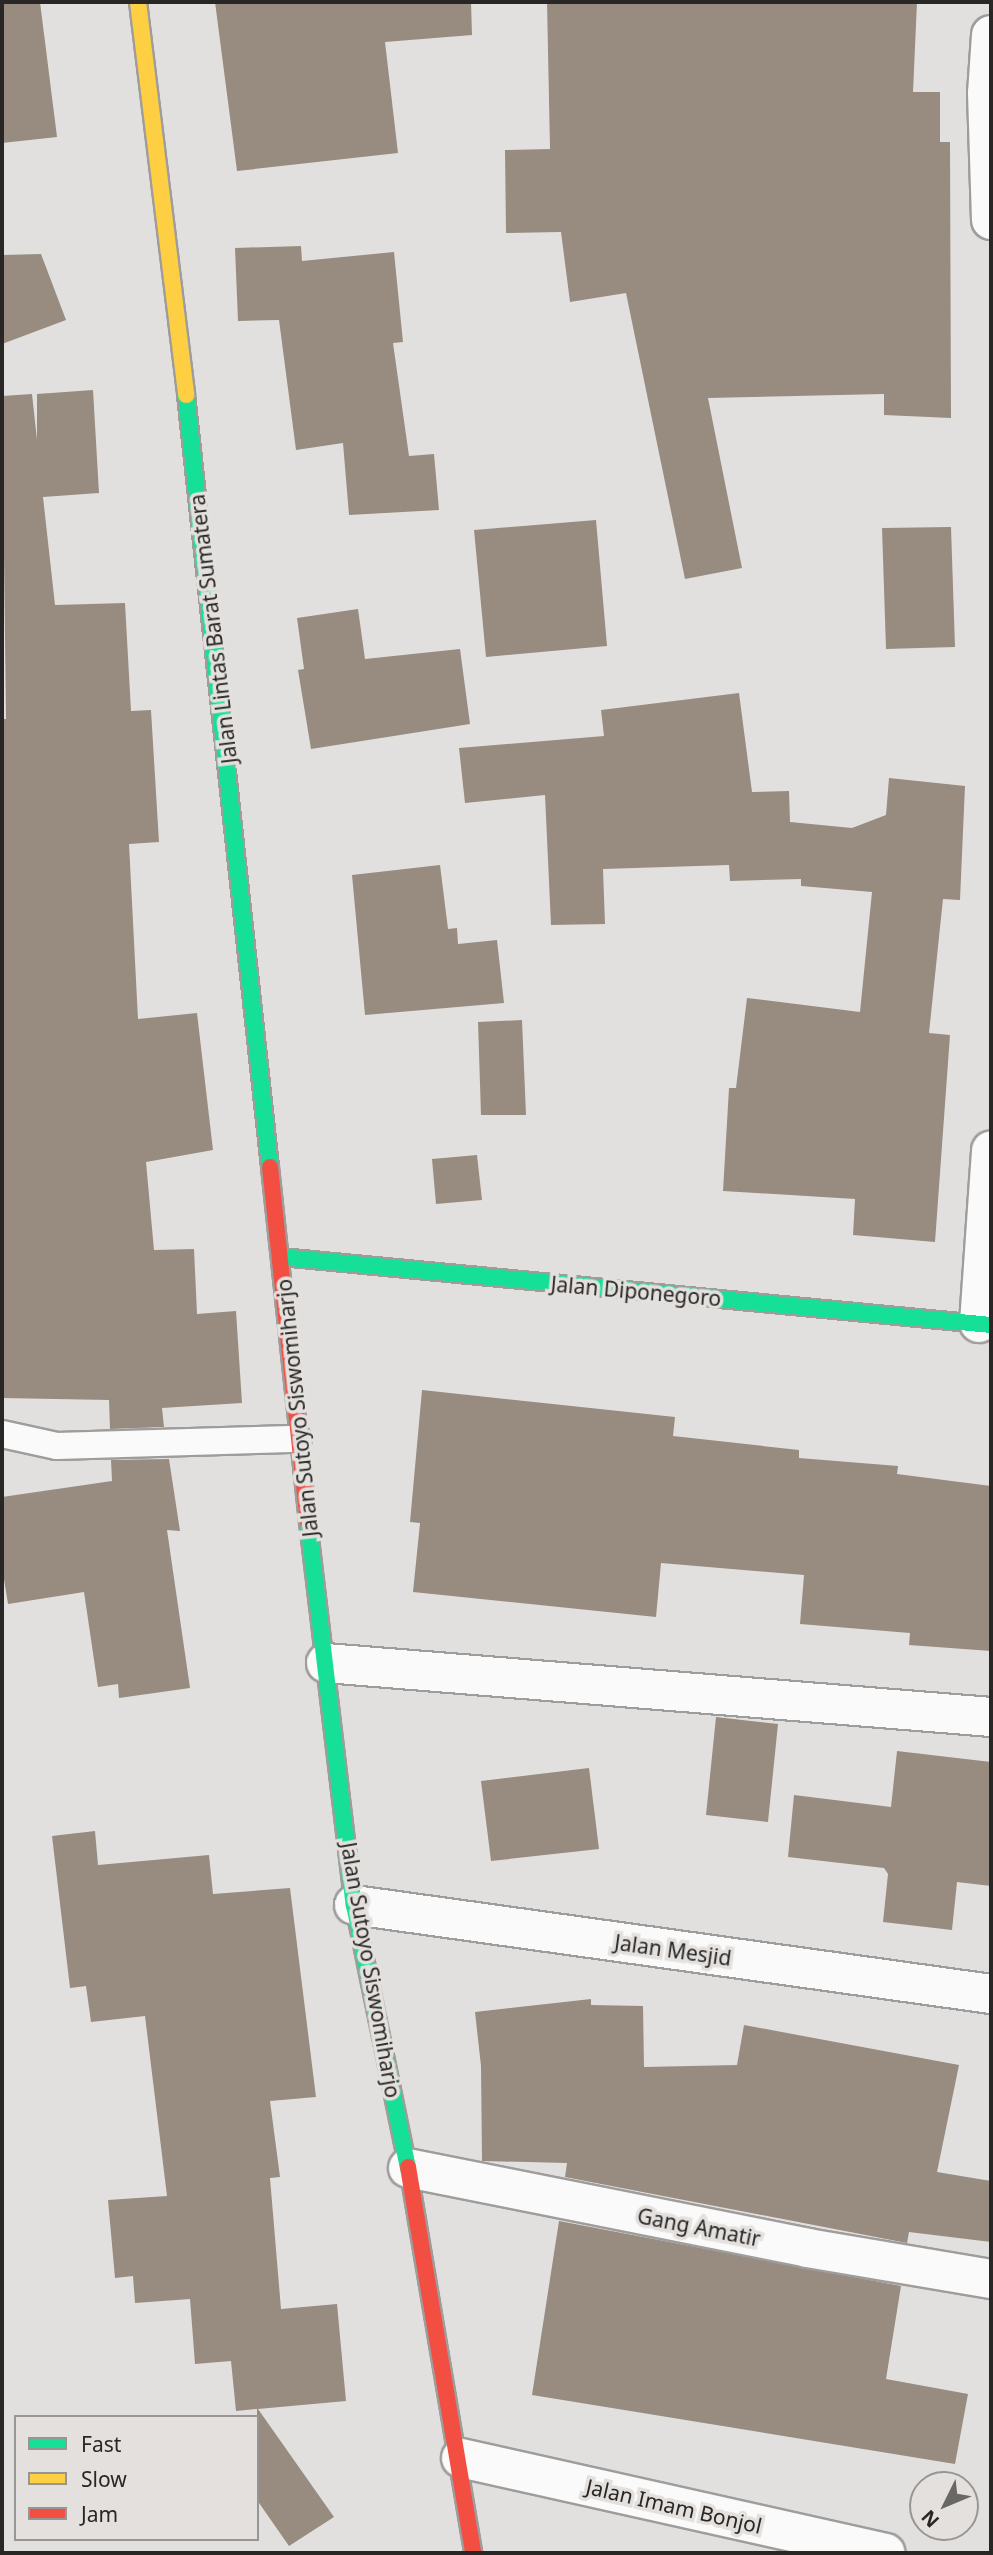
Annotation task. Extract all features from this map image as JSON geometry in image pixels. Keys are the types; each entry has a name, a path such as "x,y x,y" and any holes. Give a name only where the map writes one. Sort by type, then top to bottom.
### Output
{"main road":[{"name":"Jalan Lintas Barat Sumatera","path":"138,2 224,718 281,1257"},
{"name":"Jalan Diponegoro","path":"281,1257 985,1324"},
{"name":"Jalan Sutoyo Siswomiharjo","path":"281,1257 298,1439 354,1905 408,2168 461,2458 473,2553"}],"street":[{"path":"991,35 986,93 991,220"},
{"path":"985,1324 991,1150"},
{"path":"326,1663 991,1717"},
{"name":"Jalan Mesjid","path":"354,1905 991,1994"},
{"name":"Gang Amatir","path":"408,2168 807,2248 991,2279"},
{"name":"Jalan Imam Bonjol","path":"461,2458 886,2553"}],"lane":[{"path":"2,1434 57,1446 298,1439"}],"building":[{"path":"2,2 40,2 57,137 2,143"},
{"path":"215,2 471,2 472,35 385,42 398,153 237,171"},
{"path":"547,2 917,2 913,92 940,92 940,142 950,142 951,418 884,415 884,394 708,398 742,568 685,579 626,293 570,302 561,232 506,233 505,150 550,149"},
{"path":"301,246 302,261 394,252 403,342 393,343 409,456 434,454 439,510 349,515 343,443 296,450 279,320 238,321 235,248"},
{"path":"41,254 66,320 2,344 2,255"},
{"path":"93,390 99,493 43,497 55,605 125,603 131,711 151,710 159,842 129,844 138,1019 197,1013 213,1150 146,1162 154,1250 194,1249 197,1314 236,1311 242,1403 162,1408 164,1427 110,1429 109,1400 2,1398 2,719 6,719 2,396 32,394 37,440 37,394"},
{"path":"596,520 607,646 486,657 474,530"},
{"path":"951,527 955,647 886,649 882,528"},
{"path":"358,609 365,659 460,649 470,724 311,749 298,670 304,669 297,618"},
{"path":"739,693 752,792 789,791 790,822 852,828 886,815 889,778 965,786 960,900 943,899 929,1033 950,1035 935,1242 853,1235 855,1199 723,1191 729,1088 736,1088 747,998 860,1012 872,892 801,886 801,879 730,881 729,865 603,869 605,924 551,925 545,795 465,803 459,748 604,736 601,710"},
{"path":"440,865 448,929 457,928 458,944 497,940 504,1003 365,1015 352,875"},
{"path":"522,1020 526,1115 481,1115 478,1022"},
{"path":"477,1155 482,1200 436,1204 432,1159"},
{"path":"422,1390 675,1417 673,1436 799,1450 799,1458 898,1466 897,1474 991,1486 991,1651 909,1645 910,1633 800,1624 804,1575 661,1563 656,1617 413,1592 420,1523 410,1522"},
{"path":"169,1459 180,1531 167,1530 190,1688 119,1698 118,1684 98,1687 84,1592 8,1604 2,1567 2,1497 112,1481 111,1460"},
{"path":"716,1717 778,1724 768,1822 706,1815"},
{"path":"897,1751 991,1762 991,1886 957,1882 952,1930 883,1922 888,1874 884,1868 788,1857 794,1795 891,1807"},
{"path":"589,1768 599,1849 491,1861 481,1781"},
{"path":"95,1831 98,1865 209,1855 213,1894 290,1888 316,2097 270,2101 280,2177 270,2178 281,2309 337,2304 346,2401 258,2409 334,2517 289,2546 259,2503 259,2415 257,2409 236,2411 231,2361 195,2364 190,2299 135,2303 133,2276 115,2278 108,2200 167,2196 145,2016 91,2022 86,1986 70,1988 52,1836"},
{"path":"591,1999 591,2005 643,2006 644,2067 737,2065 744,2025 959,2065 937,2172 991,2181 991,2242 909,2232 907,2243 565,2177 567,2163 482,2161 481,2066 475,2012"},
{"path":"559,2221 901,2286 886,2379 968,2394 955,2464 532,2395"}],"traffic: fast":[{"path":"186,395 270,1167"},
{"path":"281,1257 991,1325"},
{"path":"308,1522 354,1905 408,2167"}],"traffic: slow":[{"path":"138,2 186,395"}],"traffic: jam":[{"path":"270,1167 308,1522"},
{"path":"408,2167 473,2553"}]}
